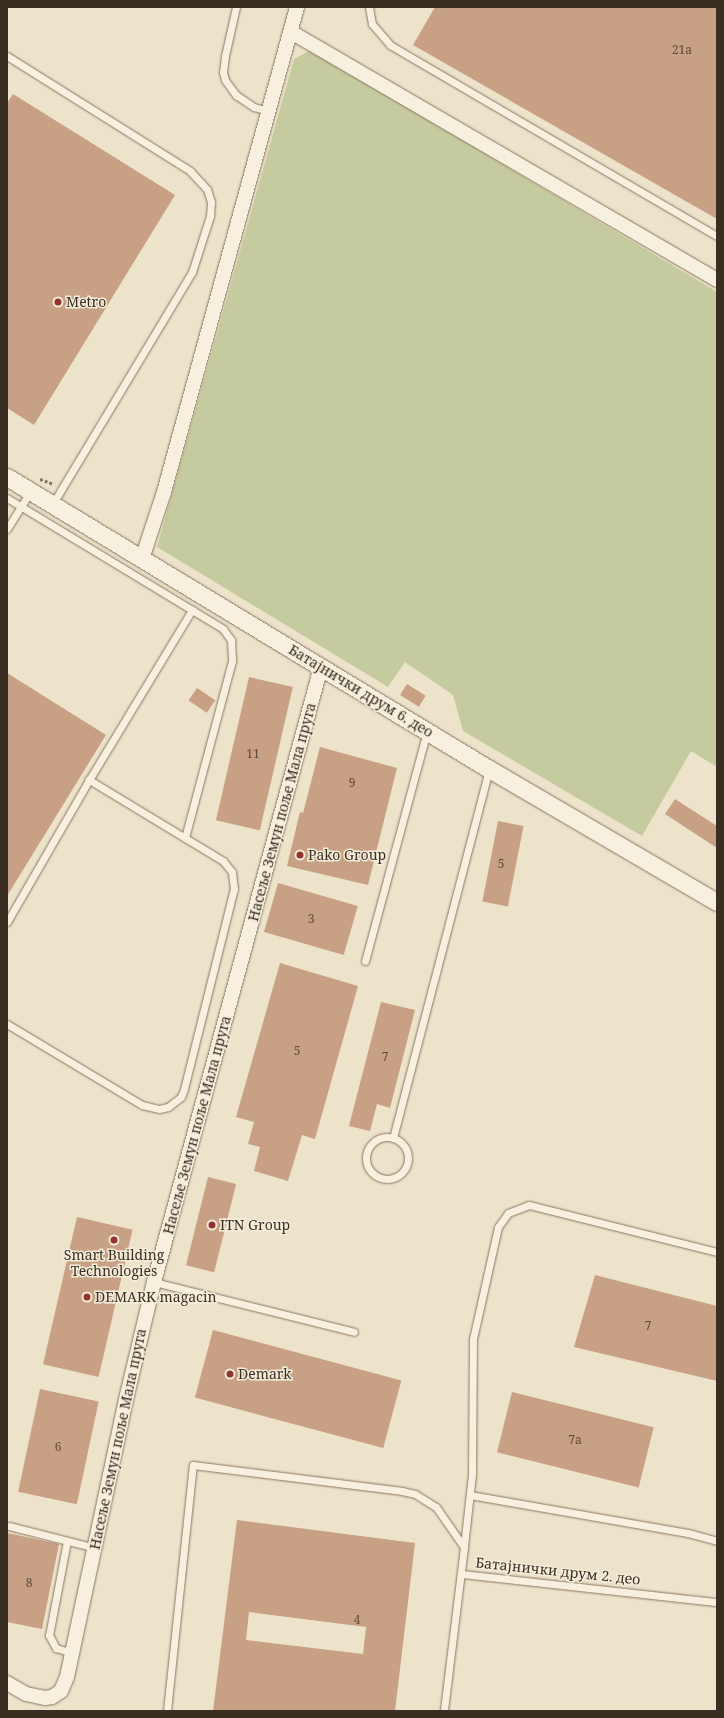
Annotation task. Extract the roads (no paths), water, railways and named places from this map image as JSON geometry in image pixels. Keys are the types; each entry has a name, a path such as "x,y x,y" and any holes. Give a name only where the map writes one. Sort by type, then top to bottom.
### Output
{"street":[{"path":"142,559 164,492 268,111 292,32 297,7"},
{"path":"292,32 717,280"},
{"name":"Батајнички друм 6. део","path":"7,477 427,731 717,902"},
{"name":"Насеље Земун поље Мала пруга","path":"7,1683 37,1698 52,1697 61,1690 67,1677 154,1282 322,667"}],"lane":[{"path":"236,7 225,56 223,72 225,80 236,95 254,107 268,111"},
{"path":"369,7 372,24 390,45 717,236"},
{"path":"7,56 190,171 207,189 211,202 210,216 192,272 52,505"},
{"path":"7,529 30,491"},
{"path":"7,498 223,629 231,640 233,649 185,838"},
{"path":"7,922 89,780 192,610"},
{"path":"365,961 427,731"},
{"path":"393,1138 489,768"},
{"path":"7,1024 142,1105 159,1109 168,1106 180,1097 188,1076 235,881 229,866 223,861 89,780"},
{"path":"386,1137 393,1138 404,1146 408,1160 406,1167 397,1177 383,1179 376,1177 368,1166 366,1153 374,1142 386,1137"},
{"path":"462,1574 472,1475 473,1339 498,1227 508,1213 529,1205 717,1252"},
{"path":"154,1282 354,1332"},
{"path":"167,1711 194,1465 402,1491 415,1494 436,1507 464,1546"},
{"path":"470,1495 688,1533 717,1541"},
{"path":"9,1526 95,1548"},
{"path":"67,1541 49,1635 56,1648 72,1652"},
{"name":"Батајнички друм 2. део","path":"444,1711 462,1574 717,1602"}],"place":[{"name":"Metro","path":"58,302"},
{"name":"Pako Group","path":"300,855"},
{"name":"ITN Group","path":"212,1225"},
{"name":"Smart Building Technologies","path":"114,1240"},
{"name":"DEMARK magacin","path":"87,1297"},
{"name":"Demark","path":"230,1374"}]}
